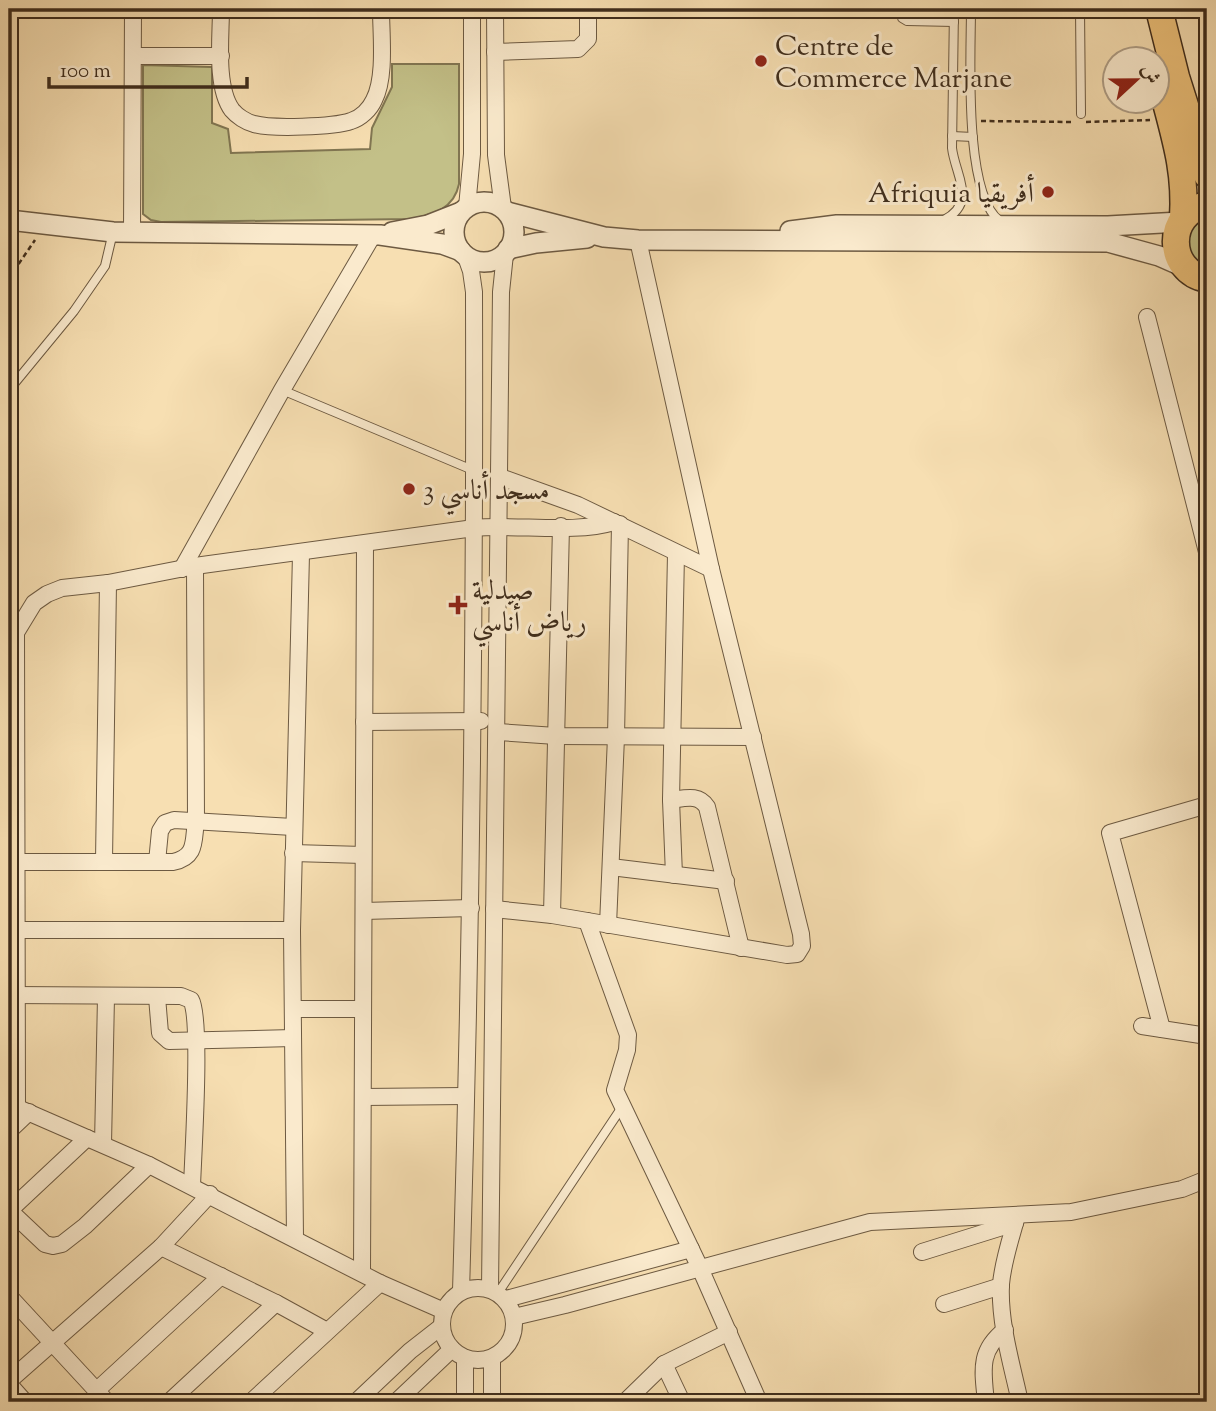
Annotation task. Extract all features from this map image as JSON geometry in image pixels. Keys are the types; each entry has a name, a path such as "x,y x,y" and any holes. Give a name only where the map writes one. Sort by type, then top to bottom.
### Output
{"highway":[{"path":"1142,9 1152,46"},
{"path":"1159,9 1207,175"},
{"path":"1170,115 1185,189 1182,220"},
{"path":"1199,278 1178,257 1175,233 1192,210 1207,205"}],"street":[{"path":"123,232 133,56 133,9"},
{"path":"222,9 221,55 226,98 232,110 242,119 271,127 336,124 352,121 364,114 374,101 379,86 381,9"},
{"path":"461,1291 471,908 474,292 471,271 454,231 464,210 472,154 472,9"},
{"path":"443,1318 445,1340 459,1354 479,1361 492,1358 503,1351 511,1341 515,1329 514,1317 498,1294 493,1141 500,292 507,251 514,230 512,220 505,210 496,155 495,9"},
{"path":"495,52 578,49 588,39 588,9"},
{"path":"133,56 221,55"},
{"path":"13,862 173,862 186,858 191,853 196,821 189,568 282,390 376,235 428,225 485,202 604,237"},
{"path":"9,208 47,223"},
{"path":"9,220 123,232 376,235 442,244 472,259 489,261 507,251 545,242 604,237 638,240 727,239 866,243 1008,240 1108,242 1160,256 1199,278"},
{"path":"727,239 837,225 1155,225 1182,220"},
{"path":"494,909 552,915 793,955 801,950 802,946 711,569 638,240"},
{"path":"1147,317 1207,552"},
{"path":"500,477 578,505 711,569"},
{"path":"9,1131 18,1108 13,995 13,638 29,609 47,594 73,586 108,583 189,568 474,528 597,526 617,523"},
{"path":"608,925 616,737 617,523"},
{"path":"552,915 561,526"},
{"path":"362,1273 365,544"},
{"path":"295,1238 292,930 301,554"},
{"path":"674,874 671,800 676,554"},
{"path":"104,862 108,583"},
{"path":"364,722 473,721 556,736 752,737"},
{"path":"671,800 696,798 704,802 710,816 741,948"},
{"path":"1162,1029 1110,833 1207,805"},
{"path":"158,862 161,827 174,820 293,827"},
{"path":"293,853 363,855"},
{"path":"611,867 726,881"},
{"path":"364,911 471,908"},
{"path":"587,921 628,1035 627,1050 615,1090 691,1248 759,1402"},
{"path":"13,931 292,930"},
{"path":"470,930 495,930"},
{"path":"13,995 181,996 191,1000 195,1012 196,1040 192,1186"},
{"path":"103,1144 106,997"},
{"path":"157,997 159,1027 162,1037 169,1041 293,1038"},
{"path":"293,1009 363,1009"},
{"path":"1142,1026 1207,1036"},
{"path":"363,1097 465,1096"},
{"path":"18,1108 209,1194 443,1318"},
{"path":"87,1138 9,1211 45,1244 62,1244 85,1226 149,1165"},
{"path":"465,1141 493,1141"},
{"path":"514,1317 565,1306 870,1222 893,1219 1016,1219 1071,1212 1182,1189 1207,1179"},
{"path":"25,1402 9,1382 161,1247 209,1194"},
{"path":"922,1252 1016,1219"},
{"path":"1016,1219 1001,1286 1005,1330 1020,1402"},
{"path":"161,1247 327,1331"},
{"path":"356,1402 443,1318 451,1300 461,1291 470,1288 498,1294 691,1248"},
{"path":"9,1296 102,1396 221,1276"},
{"path":"251,1402 380,1283"},
{"path":"944,1304 1001,1286"},
{"path":"169,1402 276,1303"},
{"path":"986,1402 986,1352 992,1340 1005,1330"},
{"path":"625,1402 664,1364 729,1332"},
{"path":"396,1402 459,1354"},
{"path":"459,1354 465,1402"},
{"path":"492,1358 492,1402"},
{"path":"664,1364 682,1402"}],"lane":[{"path":"901,9 902,18 907,21 954,22"},
{"path":"935,225 953,215 962,197 961,180 953,160 954,9"},
{"path":"971,9 972,136 975,161 989,211 1009,226"},
{"path":"1080,9 1081,114"},
{"path":"953,82 971,81"},
{"path":"952,136 972,136"},
{"path":"9,390 74,311 105,266 123,232"},
{"path":"282,390 475,471"},
{"path":"498,1294 624,1104"}],"path":[{"path":"972,121 1104,122 1171,119"},
{"path":"9,278 47,223"}],"shaded area":[{"path":"392,64 459,64 459,184 453,199 442,209 411,219 161,222 151,220 143,214 143,65 212,67 212,123 228,129 231,153 370,149 372,128 392,87"},
{"path":"1207,213 1207,268 1199,265 1187,248 1189,228"}],"place":[{"name":"Centre de Commerce Marjane","path":"761,61"},
{"name":"Afriquia أفريقيا","path":"1048,192"},
{"name":"مسجد أناسي 3","path":"409,489"},
{"name":"صيدلية رياض أناسي","path":"458,605"}]}
